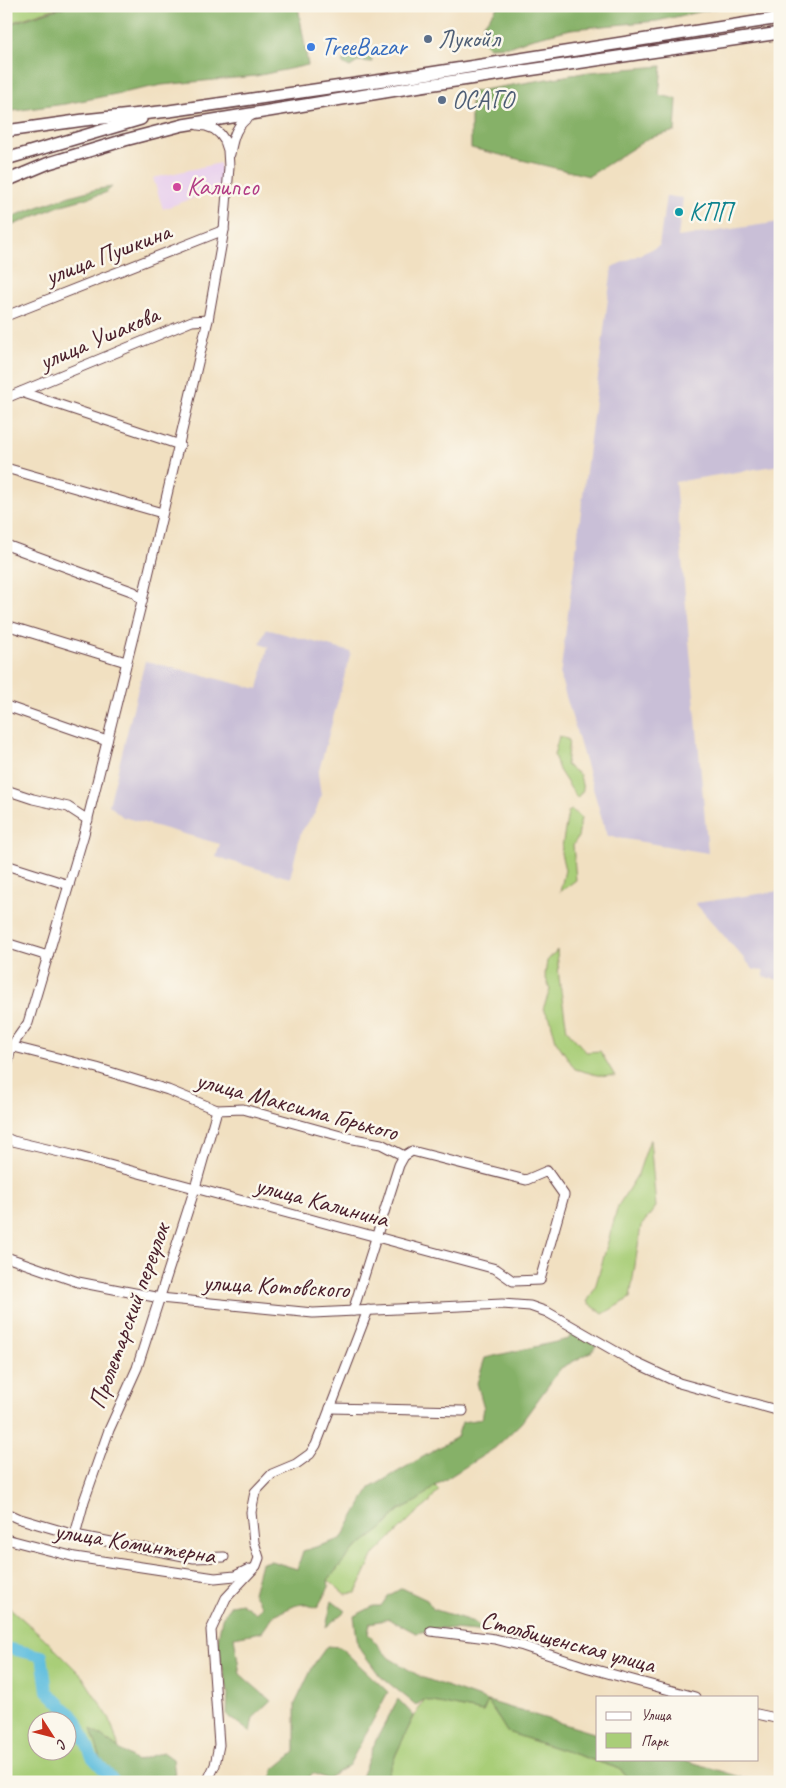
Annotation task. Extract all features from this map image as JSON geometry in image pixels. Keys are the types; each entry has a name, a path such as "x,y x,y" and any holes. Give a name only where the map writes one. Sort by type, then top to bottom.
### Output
{"main road":[{"path":"6,131 169,111 418,75 780,18"},
{"path":"6,180 49,163 184,124 780,33"},
{"path":"11,158 169,111"},
{"path":"11,158 125,140"}],"street":[{"path":"6,1072 9,1046 28,1023 88,820 180,444 208,320 224,230 229,167 235,131 240,123 254,114"},
{"path":"184,124 206,126 220,134 228,150 229,167"},
{"name":"улица Пушкина","path":"6,316 224,230"},
{"name":"улица Ушакова","path":"6,398 192,321 208,320"},
{"path":"21,392 180,444"},
{"path":"6,468 162,513"},
{"path":"6,545 134,592 142,601"},
{"path":"6,625 126,662"},
{"path":"6,706 107,741"},
{"path":"6,790 68,807 88,820"},
{"path":"6,865 69,885"},
{"path":"6,943 48,956"},
{"name":"улица Максима Горького","path":"9,1046 97,1068 168,1090 217,1110 243,1109 348,1138 381,1144 408,1154 526,1180 547,1171 564,1195"},
{"name":"Пролетарский переулок","path":"75,1535 84,1501 109,1430 137,1368 195,1188 217,1110"},
{"name":"улица Калинина","path":"6,1138 496,1269 513,1281 540,1280 564,1195"},
{"path":"353,1311 399,1165 408,1154"},
{"name":"улица Котовского","path":"6,1258 78,1282 160,1298 313,1313 502,1304 530,1306 547,1312 634,1362 679,1383 780,1411"},
{"path":"207,1782 215,1765 219,1745 211,1630 226,1598 256,1566 259,1558 254,1542 251,1512 255,1492 272,1474 296,1464 310,1454 316,1445 368,1310"},
{"path":"330,1408 463,1410"},
{"name":"улица Коминтерна","path":"6,1513 75,1535 194,1558 224,1557"},
{"name":"улица Коминтерна","path":"6,1539 75,1557 215,1578 235,1576 256,1566"},
{"name":"Столбищенская улица","path":"431,1631 504,1641 589,1668 691,1696"},
{"path":"758,1714 780,1719"}],"shaded area":[{"name":"Калипсо","path":"220,163 222,188 163,209 153,178"},
{"path":"666,196 683,198 678,237 780,222 780,465 675,482 708,853 607,836 560,676 612,267 659,246"},
{"path":"266,629 351,652 318,774 321,796 315,813 301,832 290,878 216,857 220,844 123,817 109,805 145,661 258,689 268,647 260,644"},
{"path":"780,891 780,980 764,977 764,971 754,970 695,903"}],"green space":[{"path":"6,6 63,6 6,24"},
{"path":"67,6 298,6 308,65 256,76 162,85 65,104 6,112 6,25"},
{"path":"498,6 726,6 657,21 571,29 530,39 512,46 488,47 480,39 483,25"},
{"path":"352,55 371,55 372,62 359,61 350,67 342,63 344,58"},
{"path":"662,66 659,95 677,99 675,131 649,138 589,176 471,148 471,92 589,72"},
{"path":"112,187 105,193 62,205 6,228 6,219 71,195"},
{"path":"559,736 569,740 566,765 580,775 583,790 577,798 559,770 554,755"},
{"path":"572,810 581,818 578,837 573,845 576,880 560,892 565,870 561,853 568,812"},
{"path":"557,950 567,1030 586,1052 600,1051 615,1076 597,1075 575,1069 556,1041 550,1018 543,1009 550,990 545,975 547,961"},
{"path":"650,1139 656,1207 641,1226 630,1298 603,1314 587,1302 595,1288 618,1206 638,1174"},
{"path":"571,1332 596,1345 593,1351 561,1368 521,1423 495,1448 435,1486 417,1501 399,1510 382,1529 351,1552 328,1580 329,1587 317,1608 301,1603 274,1615 262,1632 234,1637 240,1674 271,1701 253,1718 250,1732 227,1715 228,1692 218,1639 222,1618 231,1605 241,1603 256,1613 262,1606 253,1593 261,1563 271,1561 297,1569 303,1551 341,1539 370,1488 457,1437 462,1422 482,1419 484,1408 477,1383 485,1358 569,1339"},
{"path":"435,1486 439,1490 427,1505 414,1515 373,1556 356,1593 345,1594 328,1580 351,1552 382,1529 399,1510 417,1501"},
{"path":"402,1588 427,1600 433,1609 474,1622 487,1632 442,1628 416,1633 389,1619 370,1623 368,1634 389,1658 421,1677 488,1701 483,1712 424,1700 416,1705 380,1676 358,1646 354,1616 374,1606 381,1606 388,1596"},
{"path":"332,1601 345,1611 326,1627"},
{"path":"6,1606 43,1637 82,1676 110,1719 119,1749 92,1730 102,1762 87,1757 110,1782 6,1782"},
{"path":"327,1646 340,1647 388,1692 349,1765 327,1779 313,1773 304,1782 272,1782 273,1770 295,1752 295,1704 314,1664"},
{"path":"398,1699 414,1716 385,1782 359,1782 376,1740"},
{"path":"424,1700 483,1712 488,1701 507,1732 620,1769 631,1782 385,1782 393,1761"},
{"path":"488,1701 596,1734 596,1760 684,1760 757,1782 631,1782 620,1769 507,1732"},
{"path":"91,1729 136,1761 163,1752 173,1759 175,1776 184,1782 120,1782 102,1762"}],"waterway":[{"path":"6,1648 42,1656 47,1691 76,1719 92,1757 115,1782"}],"place":[{"name":"Лукойл","path":"428,39"},
{"name":"TreeBazar","path":"311,47"},
{"name":"ОСАГО","path":"442,100"},
{"name":"Калипсо","path":"177,187"},
{"name":"КПП","path":"679,212"}]}
